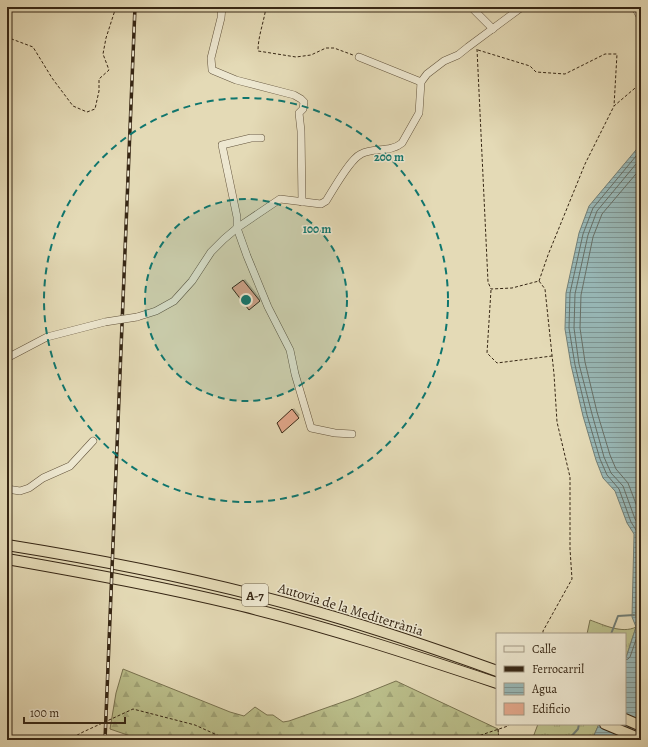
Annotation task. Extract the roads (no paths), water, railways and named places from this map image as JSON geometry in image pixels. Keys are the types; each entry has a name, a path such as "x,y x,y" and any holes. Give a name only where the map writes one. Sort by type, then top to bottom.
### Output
{"highway":[{"name":"Autovia de la Mediterrània","path":"7,546 92,560 246,593 321,613 496,670"},
{"name":"Autovia de la Mediterrània","path":"7,559 158,587 243,606 318,626 496,683"},
{"path":"626,719 641,726"},
{"path":"607,725 641,739"}],"street":[{"path":"222,7 222,18 211,58 212,70 236,80 294,95 304,102 303,109 299,113 301,131 302,202"},
{"path":"473,7 474,10 493,29"},
{"path":"7,358 47,337 105,322 137,318 156,311 174,301 192,281 211,252 237,228 280,199 321,204 326,201 356,157 366,152 390,149 402,143 419,113 421,82 427,74 444,61 458,56 522,7"},
{"path":"635,7 641,18"},
{"path":"359,57 421,82"},
{"path":"261,138 251,138 222,145 237,217 237,228 268,307 290,350 295,374 311,428 335,434 352,434"},
{"path":"7,489 20,490 29,488 43,478 70,466 93,441"}],"water":[{"path":"641,144 641,737 639,740 592,740 599,725 626,725 626,658 636,627 632,617 634,534 627,523 615,491 603,478 596,460 583,416 571,365 565,329 566,293 579,233 589,206"}],"waterway":[{"path":"611,633 618,616 634,615"},
{"path":"568,740 578,729 579,725"}],"railway":[{"path":"105,740 135,7"}]}
